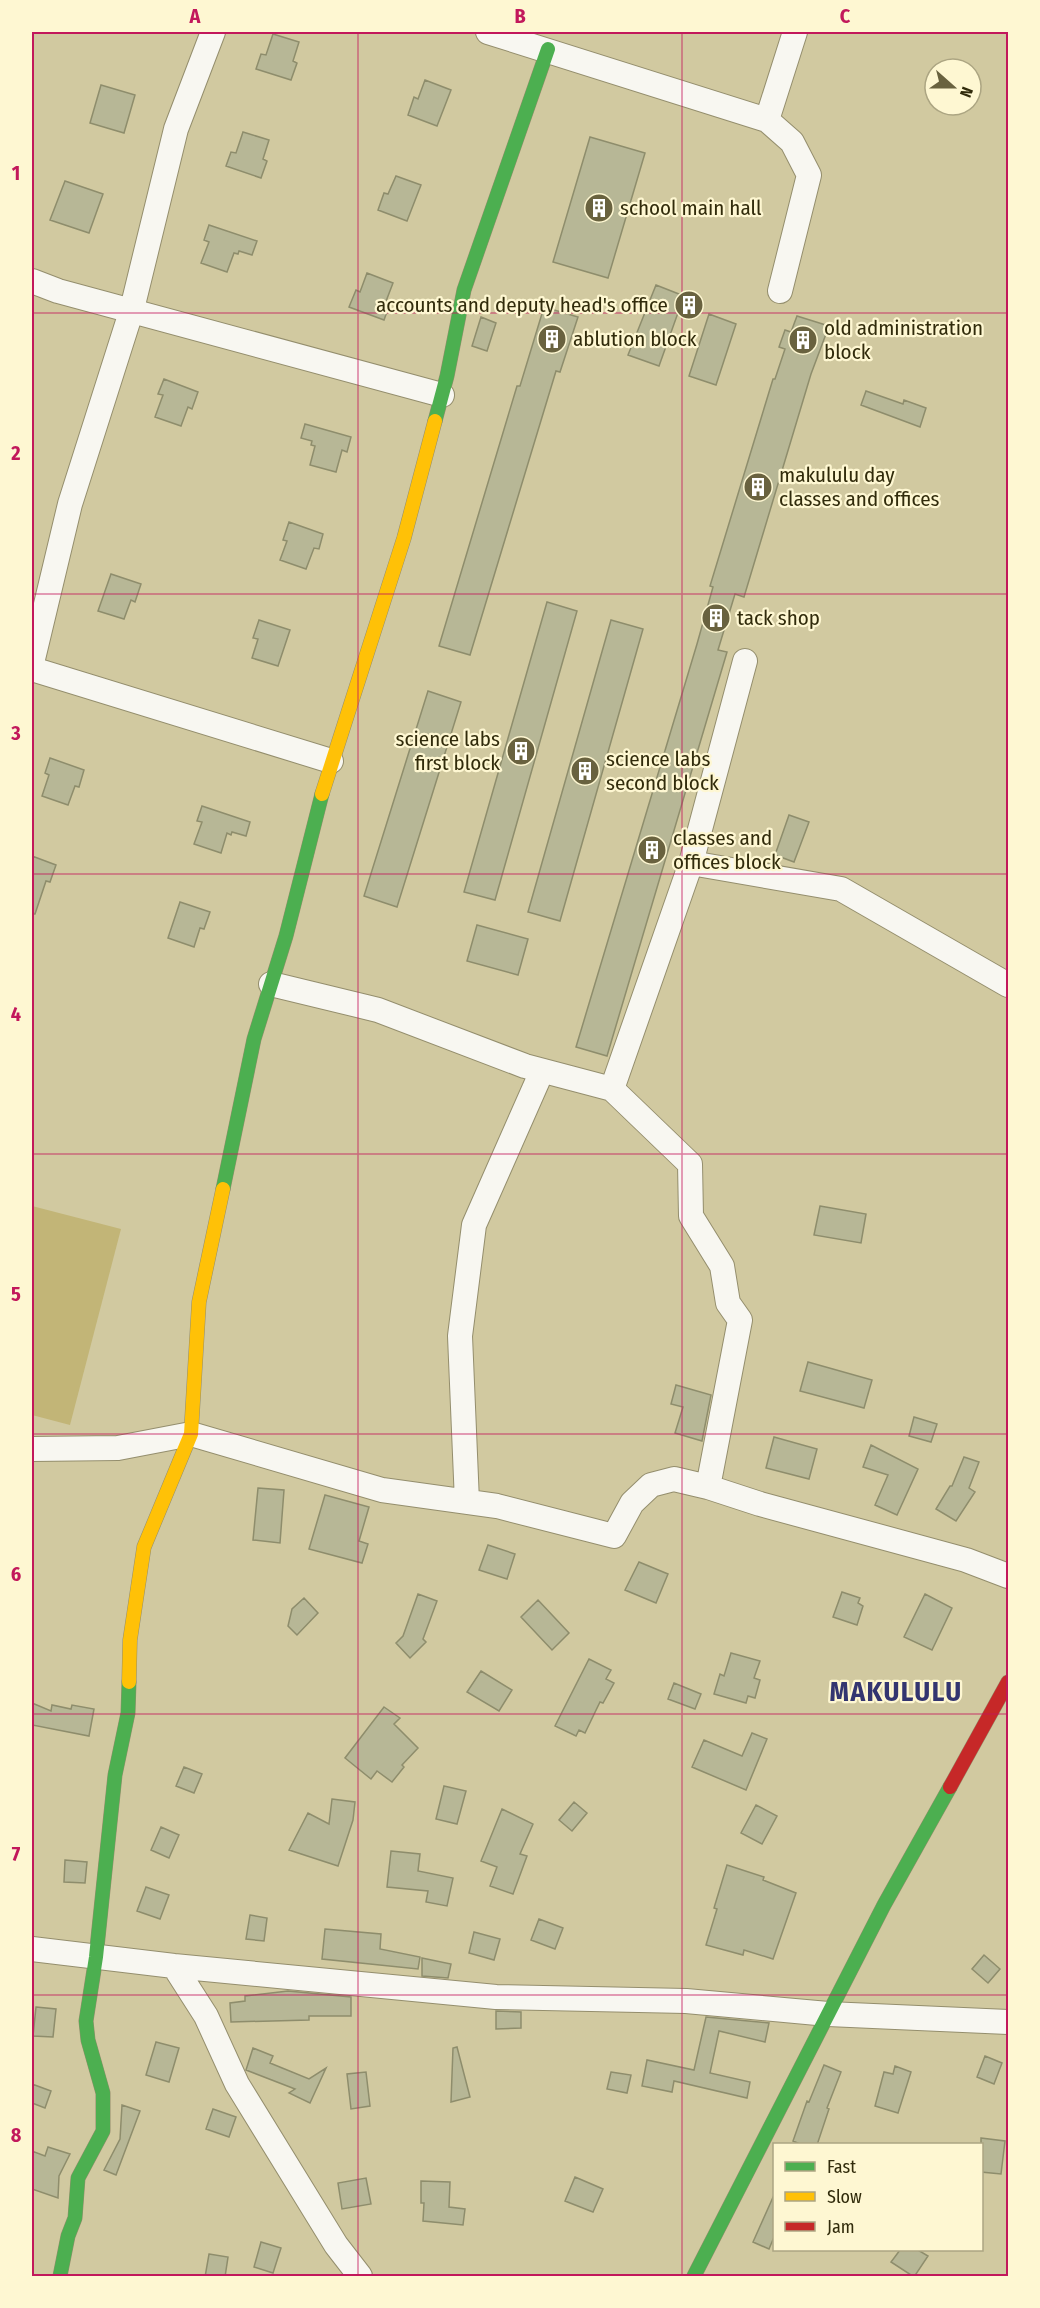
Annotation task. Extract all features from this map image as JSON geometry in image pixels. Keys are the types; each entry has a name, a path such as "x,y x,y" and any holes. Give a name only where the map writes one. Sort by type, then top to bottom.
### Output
{"street":[{"path":"32,663 70,504 132,309 176,129 213,32"},
{"path":"488,32 548,49 767,120 792,142 809,175 780,291"},
{"path":"767,120 795,32"},
{"path":"60,2277 68,2236 75,2218 78,2178 103,2131 102,2092 88,2040 86,2021 96,1957 115,1775 128,1713 130,1640 144,1547 191,1434 199,1302 254,1038 286,936 331,761 404,538 442,395 464,290 548,49"},
{"path":"32,281 58,291 132,309 442,395"},
{"path":"612,1089 691,863 745,661"},
{"path":"32,669 331,761"},
{"path":"691,863 841,889 1008,985"},
{"path":"271,984 378,1010 525,1066 612,1089 690,1164 691,1216 722,1266 728,1303 741,1320 708,1487"},
{"path":"467,1502 460,1336 474,1225 542,1071"},
{"path":"32,1449 118,1448 191,1434 382,1490 497,1506 614,1536 632,1503 651,1485 674,1479 966,1560 1008,1576"},
{"path":"694,2277 884,1905 1008,1682"},
{"path":"32,1949 174,1966 496,1997 687,2001 828,2014 1008,2022"},
{"path":"174,1966 206,2016 237,2084 336,2245 360,2277"}],"shaded area":[{"path":"32,1206 121,1229 70,1425 32,1415"}],"building":[{"path":"273,34 299,42 293,61 297,63 291,80 256,69 261,54 266,55"},
{"path":"425,80 451,90 437,126 408,115 414,97 418,99"},
{"path":"101,85 135,95 124,133 90,123"},
{"path":"243,132 269,140 263,159 267,161 261,178 226,166 231,152 236,153"},
{"name":"school main hall","path":"590,137 645,153 608,278 553,262"},
{"path":"396,176 421,185 407,221 378,210 384,193 388,194"},
{"path":"65,181 103,194 89,233 50,220"},
{"path":"209,225 257,241 252,255 239,251 238,254 234,253 227,272 201,263 209,242 204,240"},
{"path":"367,273 393,283 385,304 389,306 384,320 349,307 356,290 360,292"},
{"path":"656,285 684,296 659,366 628,355"},
{"path":"544,307 578,317 560,372 556,371 470,655 439,646 517,386 520,386"},
{"path":"709,314 736,324 716,385 689,376"},
{"path":"797,316 829,326 811,374 744,597 735,594 718,650 727,652 607,1056 576,1047 697,644 713,587 710,586 773,379 775,379 785,349 779,347 785,330 791,332"},
{"path":"481,317 496,323 487,351 472,346"},
{"path":"164,379 198,392 192,409 188,407 181,426 155,417 163,395 158,394"},
{"path":"866,391 903,404 904,400 926,408 920,427 861,405"},
{"path":"305,424 351,437 347,452 342,450 336,472 310,465 315,446 311,445 312,441 301,438"},
{"path":"289,522 323,534 319,549 314,548 306,569 280,560 287,541 283,540"},
{"path":"111,574 141,584 135,602 131,600 124,619 98,611"},
{"name":"science labs first block","path":"547,602 577,611 495,900 464,892"},
{"path":"259,620 290,630 278,666 252,658 258,639 253,638"},
{"name":"science labs second block","path":"611,620 643,629 560,921 528,912"},
{"path":"428,691 461,702 397,907 364,896"},
{"path":"50,758 84,770 79,787 75,786 68,805 42,796 49,775 45,773"},
{"path":"202,806 250,822 246,836 227,833 221,853 194,844 202,822 197,821"},
{"path":"789,815 809,822 794,862 775,855"},
{"path":"32,856 56,865 50,882 46,881 35,914 32,914"},
{"path":"180,902 210,912 204,929 200,928 194,947 168,938"},
{"path":"477,925 528,939 518,975 467,961"},
{"path":"820,1206 866,1214 861,1243 814,1235"},
{"path":"808,1362 872,1380 864,1408 800,1391"},
{"path":"676,1385 711,1395 702,1441 675,1433 683,1407 671,1404"},
{"path":"914,1417 937,1424 931,1442 909,1436"},
{"path":"774,1437 817,1449 809,1479 766,1468"},
{"path":"871,1445 918,1469 897,1515 875,1505 888,1475 863,1467"},
{"path":"964,1457 979,1462 969,1488 975,1492 956,1521 936,1509 952,1486"},
{"path":"258,1488 284,1490 280,1543 253,1540"},
{"path":"325,1495 369,1507 359,1541 368,1544 362,1563 309,1549"},
{"path":"488,1545 515,1554 507,1579 479,1570"},
{"path":"639,1562 668,1574 656,1603 625,1590"},
{"path":"842,1592 860,1598 858,1603 863,1606 857,1625 833,1617"},
{"path":"418,1594 437,1601 423,1639 426,1642 410,1658 396,1643 403,1636"},
{"path":"925,1594 952,1608 932,1650 904,1637"},
{"path":"304,1598 318,1613 297,1635 288,1626 292,1609"},
{"path":"538,1600 569,1633 552,1650 521,1617"},
{"path":"731,1653 760,1661 754,1678 760,1680 755,1698 748,1696 746,1703 714,1694 720,1674 724,1676"},
{"path":"589,1659 611,1670 606,1679 614,1683 603,1703 600,1702 585,1733 579,1730 576,1736 555,1726"},
{"path":"481,1671 512,1690 499,1711 467,1692"},
{"path":"674,1683 701,1694 695,1709 668,1699"},
{"path":"32,1703 51,1711 52,1705 71,1709 72,1705 94,1709 89,1736 32,1725"},
{"path":"384,1707 400,1718 394,1724 418,1748 402,1765 404,1767 392,1782 377,1771 371,1779 345,1758"},
{"path":"752,1733 767,1739 746,1790 692,1767 704,1740 742,1756"},
{"path":"184,1767 202,1774 194,1793 176,1786"},
{"path":"444,1786 466,1791 457,1824 436,1819"},
{"path":"332,1799 355,1802 353,1820 338,1866 289,1850 308,1813 329,1824"},
{"path":"574,1802 587,1813 572,1831 559,1820"},
{"path":"756,1805 777,1816 762,1844 741,1833"},
{"path":"502,1809 533,1824 520,1854 527,1856 513,1894 490,1886 497,1867 481,1861"},
{"path":"161,1827 179,1835 169,1858 151,1850"},
{"path":"391,1851 420,1854 418,1871 453,1878 447,1906 426,1902 428,1891 387,1887"},
{"path":"65,1860 87,1862 85,1883 64,1882"},
{"path":"727,1865 764,1877 763,1880 796,1893 773,1959 744,1950 743,1955 706,1945"},
{"path":"146,1887 169,1895 160,1919 137,1911"},
{"path":"250,1915 267,1918 264,1941 246,1939"},
{"path":"539,1919 563,1928 555,1949 531,1940"},
{"path":"325,1929 381,1934 380,1949 420,1957 418,1969 322,1959"},
{"path":"474,1932 500,1939 494,1960 469,1953"},
{"path":"984,1955 1000,1969 988,1983 972,1969"},
{"path":"422,1958 451,1964 448,1978 422,1976"},
{"path":"288,1991 351,1997 351,2016 309,2016 309,2020 231,2022 230,2003 245,2001 245,1996"},
{"path":"36,2007 56,2009 53,2037 33,2036"},
{"path":"496,2011 521,2012 521,2028 496,2029"},
{"path":"706,2017 769,2023 765,2042 719,2031 710,2073 750,2082 747,2098 674,2081 672,2092 642,2086 647,2060 694,2070"},
{"path":"156,2042 179,2048 169,2082 146,2075"},
{"path":"457,2047 470,2097 451,2102 453,2048"},
{"path":"253,2048 273,2056 270,2063 309,2079 326,2068 310,2103 289,2093 295,2089 246,2070"},
{"path":"985,2056 1002,2063 994,2084 977,2077"},
{"path":"824,2065 841,2072 827,2108 829,2109 818,2143 798,2143 793,2141 807,2101 809,2102"},
{"path":"895,2066 911,2072 898,2113 875,2106 884,2072 893,2074"},
{"path":"366,2072 370,2106 351,2109 347,2074"},
{"path":"611,2072 631,2075 627,2093 607,2089"},
{"path":"32,2084 51,2091 45,2108 32,2103"},
{"path":"122,2105 140,2111 116,2175 104,2170 120,2139"},
{"path":"213,2109 236,2117 229,2137 206,2129"},
{"path":"981,2138 1005,2141 1001,2174 983,2172 983,2143 981,2143"},
{"path":"48,2147 70,2154 59,2176 58,2198 32,2189 32,2151 45,2156"},
{"path":"575,2177 603,2189 593,2212 565,2201"},
{"path":"366,2178 371,2204 342,2209 338,2183"},
{"path":"421,2181 450,2182 449,2207 465,2209 463,2225 423,2221 424,2203 421,2203"},
{"path":"773,2197 773,2239 769,2249 753,2242"},
{"path":"261,2242 281,2248 273,2273 254,2267"},
{"path":"899,2251 920,2251 928,2256 914,2277 891,2262"},
{"path":"209,2254 228,2257 225,2277 205,2277"}],"traffic: fast":[{"path":"435,421 447,376 464,290 548,49"},
{"path":"223,1189 254,1039 286,936 322,794"},
{"path":"60,2276 68,2236 75,2218 78,2178 103,2131 103,2093 88,2040 86,2021 96,1957 115,1775 128,1713 129,1682"},
{"path":"694,2276 884,1905 950,1787"}],"traffic: slow":[{"path":"322,794 404,538 435,421"},
{"path":"129,1682 130,1640 144,1547 191,1434 199,1302 223,1189"}],"traffic: jam":[{"path":"950,1787 1008,1682"}],"place":[{"name":"school main hall","path":"599,208"},
{"name":"accounts and deputy head's office","path":"689,305"},
{"name":"ablution block","path":"552,339"},
{"name":"old administration block","path":"803,340"},
{"name":"makululu day classes and offices","path":"758,487"},
{"name":"tack shop","path":"716,618"},
{"name":"science labs first block","path":"521,751"},
{"name":"science labs second block","path":"585,771"},
{"name":"classes and offices block","path":"652,850"}],"district":[{"name":"MAKULULU","path":"896,1692"}]}
